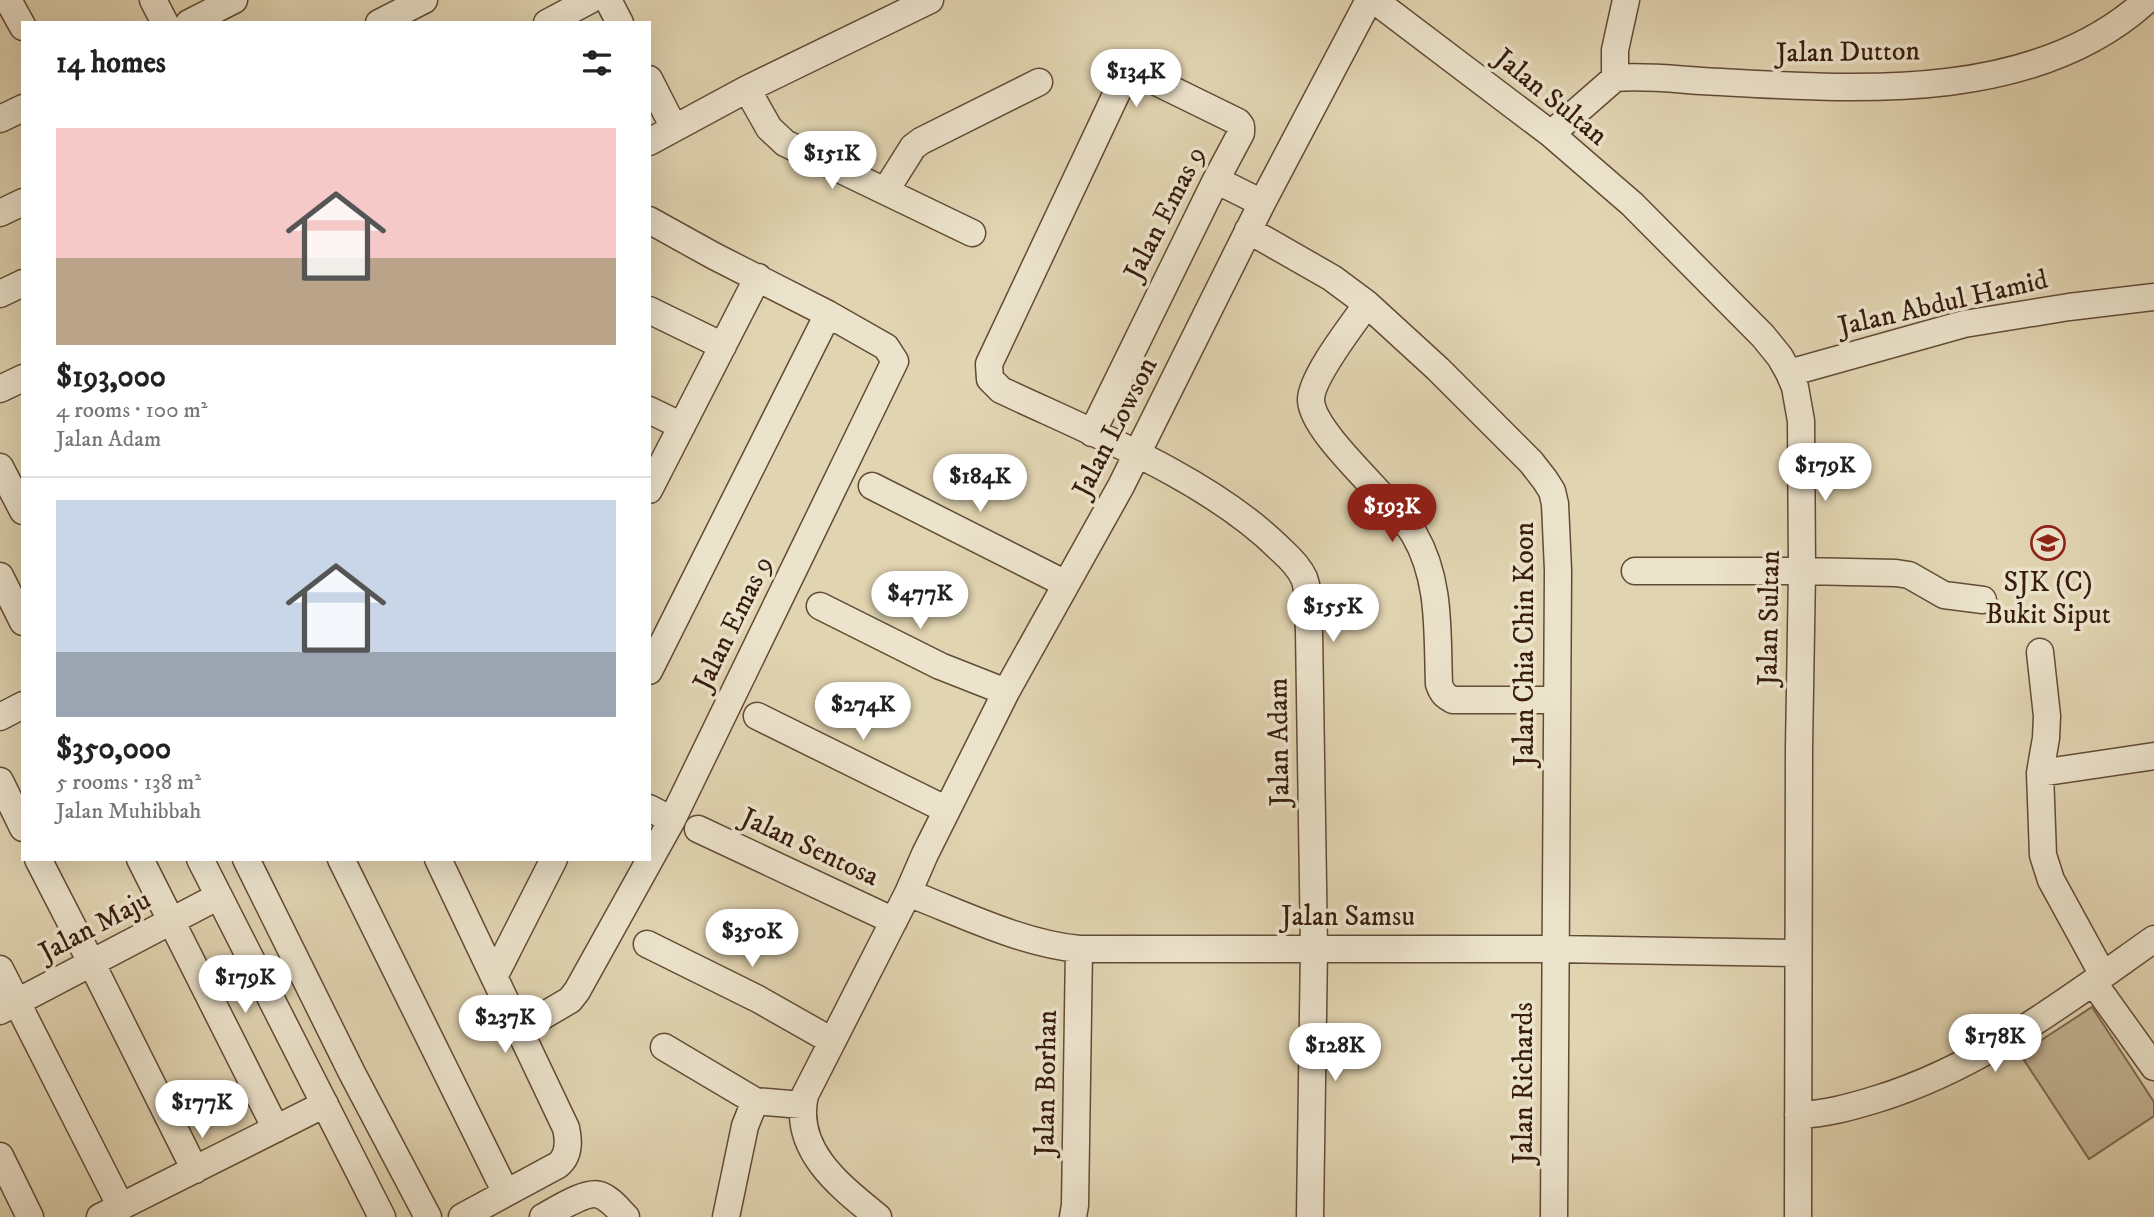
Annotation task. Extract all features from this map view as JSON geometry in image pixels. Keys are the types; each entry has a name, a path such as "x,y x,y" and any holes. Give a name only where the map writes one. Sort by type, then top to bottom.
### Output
{"street":[{"path":"8,0 21,23"},
{"path":"153,0 164,21"},
{"path":"194,21 234,0"},
{"path":"383,21 424,0"},
{"path":"551,21 590,0"},
{"path":"608,0 619,21"},
{"path":"651,141 747,89 930,0"},
{"name":"Jalan Sultan","path":"1372,0 1551,134 1632,204 1763,336 1780,357 1795,387 1801,421 1802,571 1798,1217"},
{"name":"Jalan Lowson","path":"802,1105 1006,692 1099,527 1248,230 1372,0"},
{"path":"1551,134 1615,78 1615,50 1626,0"},
{"name":"Jalan Dutton","path":"1615,78 1824,88 1944,82 1994,74 2052,59 2096,37 2128,17 2147,0"},
{"name":"Jalan Emas 9","path":"1092,433 1241,133 1238,122 1140,74 1132,73 1127,76 989,364 990,379 1001,390 1136,455"},
{"path":"886,190 913,147 920,141 1039,82"},
{"path":"651,83 674,128"},
{"path":"747,89 769,128 785,144 972,233"},
{"path":"0,119 21,109"},
{"path":"1216,180 1262,203"},
{"path":"0,213 21,203"},
{"name":"Jalan Emas 9","path":"651,221 886,347 895,361 651,835"},
{"name":"Jalan Chia Chin Koon","path":"1248,230 1332,278 1367,304 1438,369 1531,462 1552,491 1558,570 1555,949"},
{"path":"651,486 758,277"},
{"path":"0,294 21,284"},
{"name":"Jalan Abdul Hamid","path":"1789,373 1964,324 2045,310 2154,297"},
{"path":"1367,304 1321,373 1311,399 1322,427 1402,517 1422,550 1434,588 1438,684 1441,691 1445,697 1453,700 1556,700"},
{"path":"651,311 723,346"},
{"path":"651,667 828,314"},
{"path":"0,389 21,379"},
{"path":"651,411 682,426"},
{"name":"Jalan Adam","path":"1136,455 1218,500 1265,534 1288,556 1304,579 1307,591 1314,948 1310,1217"},
{"path":"0,467 21,507"},
{"path":"872,486 1066,584"},
{"path":"1635,572 1802,571 1909,575 1944,595 1983,600"},
{"path":"0,576 21,618"},
{"path":"820,606 930,662 1006,692"},
{"path":"2040,652 2047,716 2040,773 2043,855 2046,868 2098,979 2154,1067"},
{"path":"0,717 21,706"},
{"path":"757,716 947,810"},
{"path":"2040,773 2154,756"},
{"path":"0,780 21,824"},
{"name":"Jalan Sentosa","path":"698,830 894,921"},
{"path":"38,861 195,1170"},
{"path":"141,861 276,1129"},
{"path":"201,861 382,1217"},
{"path":"247,861 352,1073 428,1217"},
{"path":"342,861 506,1193"},
{"path":"439,861 566,1128 569,1142 564,1160 558,1165 462,1217"},
{"path":"494,977 553,861"},
{"name":"Jalan Emas 9","path":"519,1030 570,1000 577,991 639,861"},
{"name":"Jalan Samsu","path":"908,893 1025,937 1055,946 1079,949 1555,949 1798,953"},
{"name":"Jalan Maju","path":"8,1007 219,896"},
{"path":"1798,1115 1849,1108 1937,1077 2015,1036 2154,939"},
{"path":"647,944 758,999 832,1041"},
{"name":"Jalan Borhan","path":"1073,1217 1076,1205 1079,949"},
{"name":"Jalan Richards","path":"1554,1217 1555,949"},
{"path":"0,969 8,1007 110,1212 325,1104"},
{"path":"664,1047 755,1101 802,1105 804,1128 819,1162 878,1217"},
{"path":"726,1217 746,1126 755,1101"},
{"path":"0,1156 30,1217"},
{"path":"543,1217 586,1195 597,1194 609,1200 626,1217"}],"shaded area":[{"path":"2092,1007 2154,1102 2154,1116 2089,1159 2020,1054"}],"place":[{"name":"SJK (C) Bukit Siput","path":"2048,543"}]}
